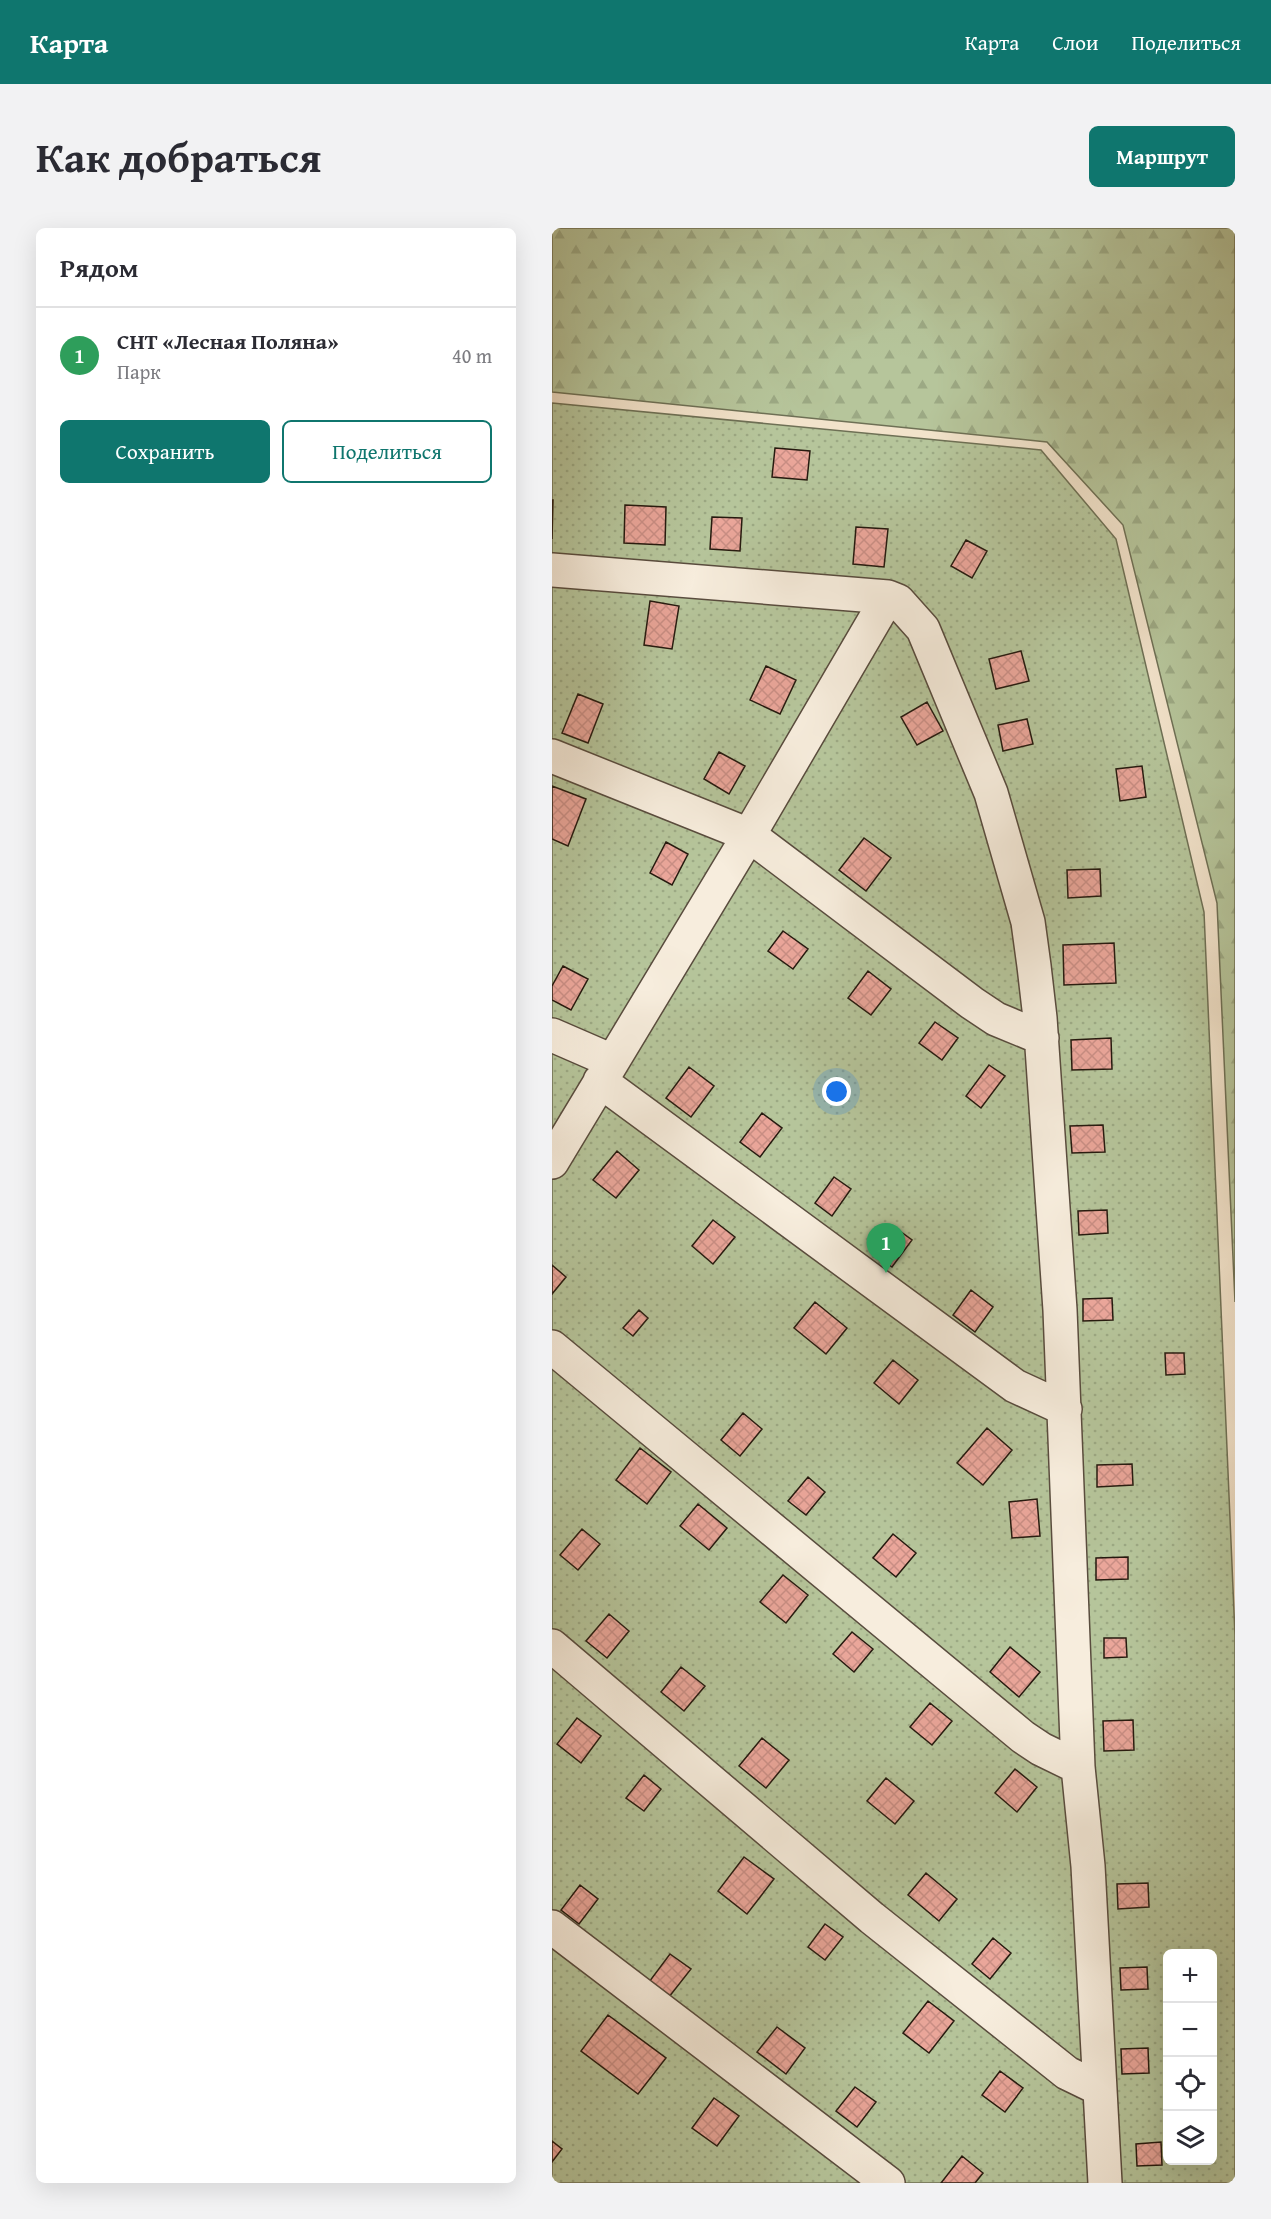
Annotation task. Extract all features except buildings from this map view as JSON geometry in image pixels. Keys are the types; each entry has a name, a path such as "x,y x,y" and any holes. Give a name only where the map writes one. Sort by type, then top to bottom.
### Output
{"street":[{"path":"552,570 888,597 898,601 923,629 991,793 1028,922 1042,1038 1065,1409 1078,1767 1088,1866 1105,2183"},
{"path":"552,1162 749,835 888,597"},
{"path":"552,756 749,835 972,1003 996,1019 1042,1038"},
{"path":"552,1035 606,1071 1015,1386 1065,1409"},
{"path":"552,1347 1023,1737 1041,1749 1078,1767"},
{"path":"552,1646 872,1918 1067,2073 1100,2089"},
{"path":"552,1927 888,2183"}],"green space":[{"path":"552,228 1235,228 1235,1302 1217,903 1123,525 1047,442 552,392"},
{"path":"552,403 1041,450 1116,539 1204,912 1235,1635 1235,2183 552,2183"}],"place":[{"name":"СНТ «Лесная Поляна»","path":"886,1273"}]}
